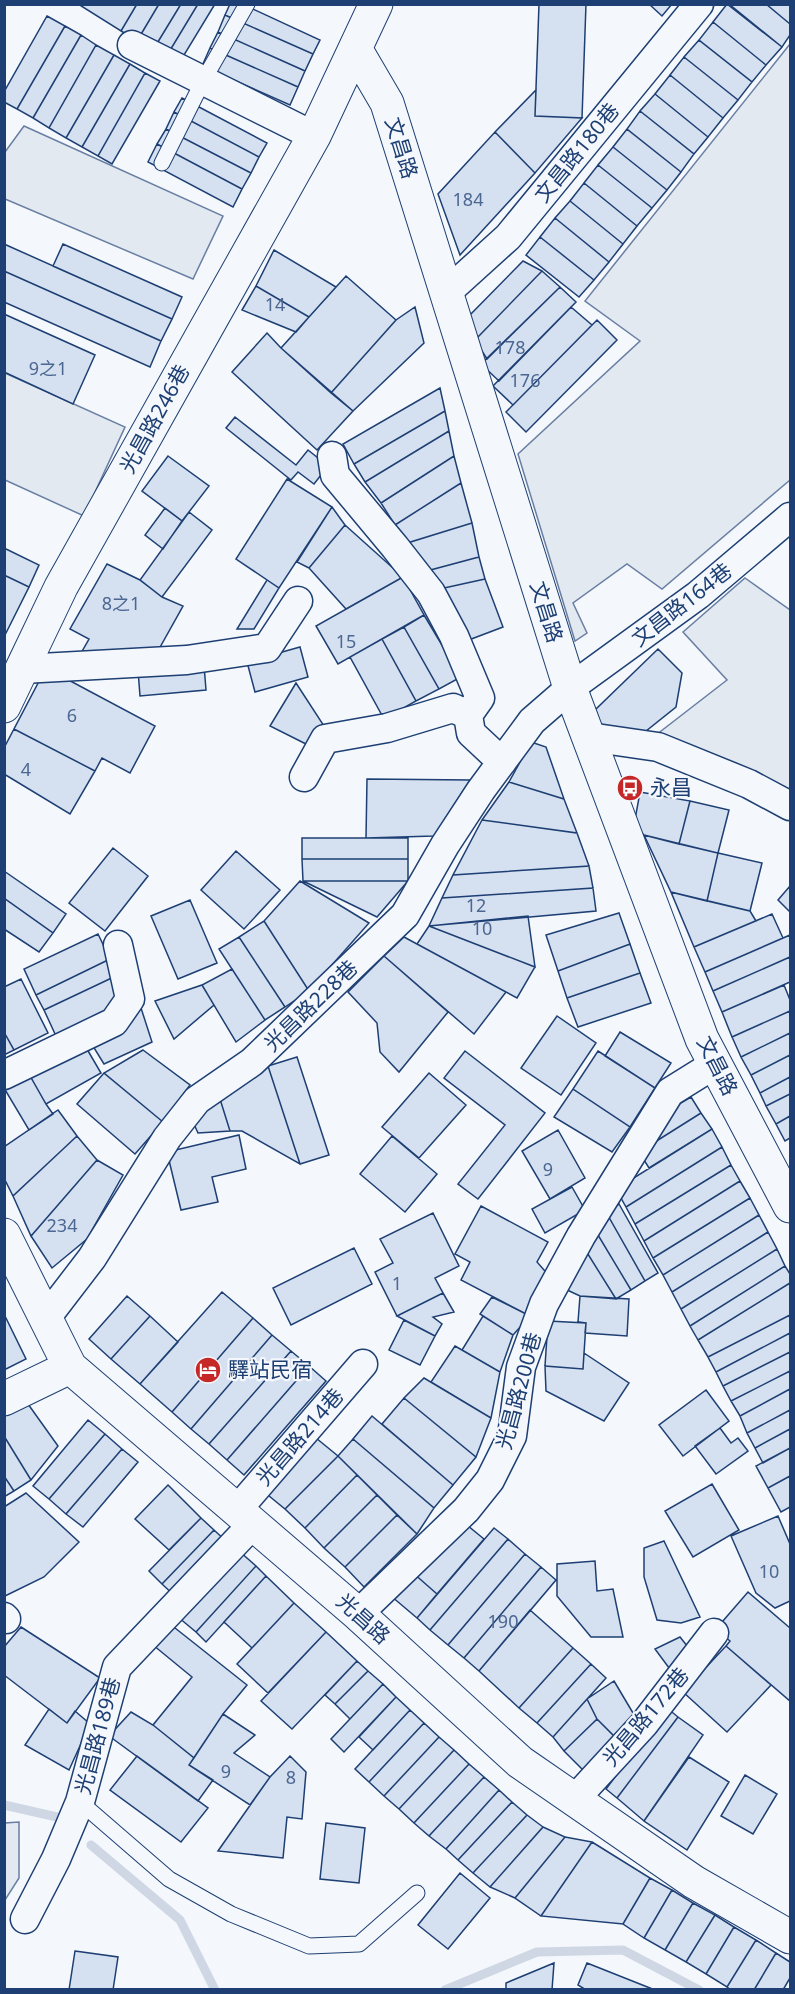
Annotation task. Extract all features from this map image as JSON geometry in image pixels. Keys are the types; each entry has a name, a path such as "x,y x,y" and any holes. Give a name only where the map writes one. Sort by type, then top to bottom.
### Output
{"street":[{"path":"356,51 376,4"},
{"name":"文昌路180巷","path":"446,293 508,237 699,4"},
{"path":"132,45 314,136"},
{"name":"光昌路246巷","path":"4,706 61,587 314,136 356,51"},
{"name":"文昌路","path":"356,51 387,103 570,688 702,1040 790,1206"},
{"path":"332,456 335,475 431,593 454,636 480,698 468,715 471,733 502,762"},
{"name":"文昌路164巷","path":"570,688 698,595 790,517"},
{"path":"22,669 187,660 267,648 298,601"},
{"name":"光昌路228巷","path":"46,1318 92,1258 167,1138 197,1100 252,1062 405,915 446,845 502,762 532,721 570,688"},
{"path":"304,777 325,740 387,728 453,708 468,715"},
{"path":"590,738 658,747 749,784 790,806"},
{"path":"4,1075 114,1022 130,999 118,945"},
{"name":"光昌路200巷","path":"358,1614 466,1510 490,1480 512,1436 521,1367 544,1304 581,1236 670,1092 715,1064"},
{"name":"光昌路","path":"4,1235 70,1367 358,1614 520,1762 694,1882 790,1936"},
{"name":"光昌路214巷","path":"245,1517 363,1364"},
{"path":"4,1399 70,1367"},
{"name":"光昌路189巷","path":"25,1919 56,1859 80,1802 117,1667 245,1517"},
{"name":"光昌路172巷","path":"575,1799 644,1724 714,1633"}],"lane":[{"path":"162,163 203,81 248,4"},
{"path":"80,1802 169,1879 231,1914 309,1946 359,1944 417,1893"}],"shaded area":[{"path":"790,44 790,480 662,589 627,564 573,603 587,633 575,641 518,454 640,341 585,301"},
{"path":"24,126 223,216 193,279 5,199 5,152"},
{"path":"5,373 125,427 84,516 5,480"},
{"path":"745,578 790,610 790,790 755,772 656,735 727,680 683,632"},
{"path":"19,1822 19,1878 5,1900 5,1823"}],"building":[{"path":"78,4 137,4 121,31"},
{"path":"137,4 159,4 137,41 121,31"},
{"path":"159,4 181,4 153,50 137,41"},
{"path":"181,4 198,4 166,57 153,50"},
{"path":"198,4 215,4 178,65 166,57"},
{"path":"230,4 242,4 320,40 313,54 225,15"},
{"path":"539,4 586,4 582,118 535,116"},
{"path":"649,4 672,4 662,16"},
{"path":"727,4 782,47 766,65 713,22"},
{"path":"729,4 766,4 790,24 790,35 782,47"},
{"path":"766,4 790,4 790,24"},
{"path":"225,15 313,54 305,71 218,32"},
{"path":"47,16 65,26 17,109 4,102 4,92"},
{"path":"713,22 766,65 752,82 699,40"},
{"path":"65,26 81,35 33,118 17,109"},
{"path":"218,32 305,71 298,87 210,48"},
{"path":"81,35 96,45 49,128 33,118"},
{"path":"699,40 752,82 738,100 684,57"},
{"path":"96,45 114,55 66,138 49,128"},
{"path":"210,48 298,87 290,105 202,66"},
{"path":"114,55 130,64 82,147 66,138"},
{"path":"684,57 738,100 723,118 670,75"},
{"path":"130,64 145,73 98,156 82,147"},
{"path":"145,73 160,81 112,164 98,156"},
{"path":"670,75 723,118 708,137 655,94"},
{"path":"536,90 535,116 582,118 535,173 495,132"},
{"path":"655,94 708,137 694,154 640,111"},
{"path":"182,98 267,143 259,157 174,112"},
{"path":"640,111 694,154 681,172 627,129"},
{"path":"174,112 259,157 251,173 166,129"},
{"path":"166,129 251,173 242,189 157,144"},
{"path":"627,129 681,172 667,190 613,147"},
{"path":"495,132 535,173 460,255 438,194"},
{"path":"157,144 242,189 233,207 148,162"},
{"path":"613,147 667,190 652,208 598,165"},
{"path":"598,165 652,208 637,226 584,183"},
{"path":"584,183 637,226 623,244 570,201"},
{"path":"570,201 623,244 609,262 555,218"},
{"path":"555,218 609,262 594,280 540,237"},
{"path":"540,237 594,280 579,297 526,255"},
{"path":"4,244 172,319 161,341 4,271"},
{"path":"63,244 182,297 172,319 53,266"},
{"path":"274,250 336,287 309,317 256,286"},
{"path":"523,261 542,271 475,340 468,317"},
{"path":"4,271 161,341 150,367 4,302"},
{"path":"542,271 560,287 487,359 475,340"},
{"path":"346,276 396,320 331,393 281,348"},
{"path":"256,286 309,317 296,332 242,310"},
{"path":"560,287 576,302 499,381 481,364"},
{"path":"415,307 424,343 353,411 331,393 396,320"},
{"path":"571,307 592,325 513,405 493,386"},
{"path":"4,314 95,355 73,404 4,372"},
{"path":"597,320 617,340 526,432 506,412"},
{"path":"267,333 353,411 317,450 232,372"},
{"path":"440,388 445,411 354,464 343,444"},
{"path":"445,411 449,431 365,482 354,464"},
{"path":"235,417 296,465 308,450 328,466 314,484 298,472 291,480 226,428"},
{"path":"449,431 454,456 381,503 365,482"},
{"path":"168,456 209,486 182,521 142,491"},
{"path":"454,456 461,483 395,525 381,503"},
{"path":"287,479 332,507 279,588 236,559"},
{"path":"461,483 472,523 404,544 395,525"},
{"path":"332,507 345,525 309,568 297,562"},
{"path":"165,508 182,521 163,549 145,535"},
{"path":"189,512 212,530 162,597 140,580"},
{"path":"472,523 479,557 423,572 404,544"},
{"path":"345,525 403,577 346,609 309,568"},
{"path":"4,548 39,565 29,587 4,575"},
{"path":"479,557 485,579 435,590 423,572"},
{"path":"107,564 140,580 162,597 183,606 159,649 80,655 89,639 70,629"},
{"path":"4,575 29,587 4,637"},
{"path":"403,577 424,615 338,664 316,626"},
{"path":"485,579 503,627 466,641 435,590"},
{"path":"267,580 279,588 254,629 237,629"},
{"path":"424,615 461,677 439,689 404,627"},
{"path":"404,627 439,689 416,701 382,639"},
{"path":"382,639 416,701 384,719 350,657"},
{"path":"300,647 308,677 255,692 247,662"},
{"path":"658,649 682,673 676,707 641,735 604,731 594,711"},
{"path":"204,665 206,690 140,696 138,670"},
{"path":"46,668 155,726 130,773 102,758 95,771 14,729"},
{"path":"296,683 326,729 308,745 270,726"},
{"path":"14,729 95,771 70,814 4,774 4,748"},
{"path":"531,742 546,747 564,799 509,782"},
{"path":"367,779 470,780 434,836 366,838"},
{"path":"509,782 564,799 577,833 482,820"},
{"path":"640,792 690,801 679,844 644,835 634,825"},
{"path":"690,801 729,810 718,853 679,844"},
{"path":"482,820 577,833 589,866 453,875"},
{"path":"644,835 718,853 707,901 671,892"},
{"path":"302,838 408,838 408,859 302,859"},
{"path":"113,848 148,876 105,931 69,903"},
{"path":"236,851 280,890 244,929 201,890"},
{"path":"718,853 762,863 750,911 707,901"},
{"path":"302,859 408,859 408,881 303,881"},
{"path":"589,866 593,888 442,898 453,875"},
{"path":"4,871 66,914 53,933 4,898"},
{"path":"300,881 369,923 309,991 264,921"},
{"path":"303,881 408,881 377,917"},
{"path":"790,886 790,912 778,900"},
{"path":"593,888 596,911 429,926 442,898"},
{"path":"671,892 750,911 756,921 694,947"},
{"path":"4,898 53,933 39,952 4,929"},
{"path":"190,900 217,963 178,979 151,916"},
{"path":"619,913 630,944 558,971 546,935"},
{"path":"772,914 783,938 705,972 694,947"},
{"path":"528,916 535,967 429,926"},
{"path":"264,921 309,991 285,1007 239,937"},
{"path":"429,926 535,967 517,998 417,944"},
{"path":"98,934 110,959 36,995 24,969"},
{"path":"790,935 790,957 713,991 705,972"},
{"path":"239,937 285,1007 265,1020 219,949"},
{"path":"404,937 506,992 474,1034 384,956"},
{"path":"630,944 640,973 567,998 558,971"},
{"path":"384,956 448,1012 399,1072 380,1052 377,1023 348,992"},
{"path":"790,957 790,982 722,1012 713,991"},
{"path":"110,959 118,975 44,1010 36,995"},
{"path":"232,969 265,1020 236,1042 202,985"},
{"path":"640,973 651,1003 578,1027 567,998"},
{"path":"118,975 120,994 106,1013 56,1036 44,1010"},
{"path":"21,979 48,1033 14,1050 4,1032 4,987"},
{"path":"202,985 214,1005 174,1039 155,1001"},
{"path":"784,985 790,1000 790,1011 732,1037 722,1012"},
{"path":"141,1008 152,1042 104,1064 91,1043 129,1011"},
{"path":"790,1011 790,1033 741,1057 732,1037"},
{"path":"557,1016 596,1043 561,1095 521,1068"},
{"path":"4,1032 14,1050 4,1055"},
{"path":"620,1032 671,1063 655,1088 605,1056"},
{"path":"790,1033 790,1055 751,1075 741,1057"},
{"path":"84,1044 101,1073 46,1104 29,1074"},
{"path":"143,1050 190,1085 163,1122 104,1073"},
{"path":"465,1051 545,1113 478,1199 458,1184 505,1125 444,1078"},
{"path":"598,1051 655,1088 630,1127 573,1089"},
{"path":"790,1055 790,1077 760,1093 751,1075"},
{"path":"297,1057 329,1155 300,1164 268,1066"},
{"path":"268,1066 300,1164 242,1131 230,1131 220,1099"},
{"path":"104,1073 163,1122 135,1154 77,1104"},
{"path":"429,1073 466,1105 419,1158 382,1127"},
{"path":"29,1074 53,1114 29,1130 4,1088"},
{"path":"790,1077 790,1094 766,1106 760,1093"},
{"path":"573,1089 630,1127 612,1152 554,1117"},
{"path":"790,1094 790,1116 776,1124 766,1106"},
{"path":"691,1097 701,1113 639,1152 662,1114"},
{"path":"220,1099 230,1131 198,1133 193,1122"},
{"path":"58,1110 77,1136 13,1196 4,1178 4,1147"},
{"path":"701,1113 712,1129 649,1168 639,1152"},
{"path":"790,1116 790,1138 785,1141 776,1124"},
{"path":"712,1129 722,1147 626,1207 616,1189"},
{"path":"558,1130 585,1178 550,1199 522,1151"},
{"path":"239,1135 246,1169 212,1177 218,1202 181,1210 167,1152"},
{"path":"77,1136 97,1160 31,1236 13,1196"},
{"path":"392,1136 437,1174 405,1212 360,1174"},
{"path":"722,1147 731,1165 635,1224 626,1207"},
{"path":"97,1160 123,1175 87,1239 52,1268 31,1236"},
{"path":"731,1165 740,1181 644,1241 635,1224"},
{"path":"740,1181 750,1198 653,1258 644,1241"},
{"path":"572,1187 585,1210 545,1233 532,1209"},
{"path":"750,1198 759,1215 663,1275 653,1258"},
{"path":"619,1204 658,1273 645,1281 606,1212"},
{"path":"481,1206 548,1242 537,1262 551,1278 530,1316 461,1280 470,1262 455,1254"},
{"path":"606,1212 645,1281 631,1290 592,1225"},
{"path":"433,1213 459,1266 435,1278 443,1293 397,1316 375,1272 393,1263 380,1239"},
{"path":"759,1215 768,1232 672,1292 663,1275"},
{"path":"592,1225 631,1290 616,1299 581,1243"},
{"path":"768,1232 777,1249 681,1309 672,1292"},
{"path":"581,1243 616,1299 580,1296 565,1289"},
{"path":"354,1248 372,1284 291,1325 273,1288"},
{"path":"777,1249 785,1266 690,1326 681,1309"},
{"path":"785,1266 790,1274 790,1283 698,1340 690,1326"},
{"path":"790,1283 790,1315 708,1357 698,1340"},
{"path":"222,1292 253,1318 172,1412 140,1384"},
{"path":"443,1293 454,1312 433,1317 442,1324 435,1336 397,1316"},
{"path":"127,1296 150,1316 111,1359 89,1339"},
{"path":"580,1296 629,1299 627,1336 585,1333 586,1323 578,1322"},
{"path":"492,1297 530,1316 513,1335 480,1314"},
{"path":"4,1314 26,1359 4,1370"},
{"path":"790,1315 790,1333 716,1372 708,1357"},
{"path":"150,1316 178,1342 140,1384 111,1359"},
{"path":"483,1316 513,1335 500,1372 462,1350"},
{"path":"253,1318 272,1335 191,1429 172,1412"},
{"path":"404,1320 435,1336 420,1365 389,1350"},
{"path":"548,1321 586,1323 583,1369 545,1366"},
{"path":"790,1333 790,1352 723,1386 716,1372"},
{"path":"272,1335 291,1351 209,1444 191,1429"},
{"path":"455,1346 500,1372 491,1418 431,1382"},
{"path":"291,1351 309,1366 227,1460 209,1444"},
{"path":"790,1352 790,1371 731,1401 723,1386"},
{"path":"584,1353 629,1383 604,1421 546,1391 545,1366 583,1369"},
{"path":"309,1366 326,1381 244,1475 227,1460"},
{"path":"790,1371 790,1389 740,1416 731,1401"},
{"path":"424,1378 491,1418 476,1457 404,1398"},
{"path":"790,1389 790,1410 747,1433 740,1416"},
{"path":"706,1390 729,1421 683,1456 659,1425"},
{"path":"404,1398 476,1457 453,1485 382,1424"},
{"path":"28,1404 58,1446 31,1480 4,1436 4,1413"},
{"path":"790,1410 790,1429 755,1448 747,1433"},
{"path":"372,1416 453,1485 434,1508 353,1439"},
{"path":"88,1420 105,1434 49,1499 33,1486"},
{"path":"720,1428 731,1443 738,1438 748,1451 716,1474 695,1446"},
{"path":"790,1429 790,1448 763,1463 755,1448"},
{"path":"105,1434 122,1449 66,1514 49,1499"},
{"path":"4,1436 31,1480 14,1491 4,1476"},
{"path":"316,1438 338,1456 285,1509 263,1491"},
{"path":"353,1439 434,1508 417,1534 338,1456"},
{"path":"790,1448 790,1476 768,1488 756,1466"},
{"path":"122,1449 138,1462 83,1527 66,1514"},
{"path":"338,1456 357,1475 305,1528 285,1509"},
{"path":"357,1475 377,1495 324,1548 305,1528"},
{"path":"4,1476 14,1491 4,1497"},
{"path":"790,1476 790,1507 781,1512 768,1488"},
{"path":"712,1484 739,1530 693,1557 665,1511"},
{"path":"168,1485 201,1518 169,1550 135,1519"},
{"path":"26,1493 79,1542 44,1577 5,1596 4,1507"},
{"path":"377,1495 397,1515 345,1567 324,1548"},
{"path":"397,1515 417,1534 364,1587 345,1567"},
{"path":"778,1516 790,1544 790,1601 775,1608 756,1593 731,1536"},
{"path":"201,1518 214,1530 162,1584 149,1571"},
{"path":"462,1521 484,1539 437,1594 412,1572"},
{"path":"494,1528 508,1539 430,1630 417,1618"},
{"path":"214,1530 228,1543 176,1597 162,1584"},
{"path":"508,1539 525,1554 448,1645 430,1630"},
{"path":"664,1541 700,1617 681,1623 657,1620 644,1577 644,1548"},
{"path":"239,1551 256,1566 196,1632 178,1617"},
{"path":"525,1554 541,1567 464,1658 448,1645"},
{"path":"595,1561 597,1591 613,1589 623,1637 591,1637 557,1596 557,1564"},
{"path":"256,1566 266,1576 206,1642 196,1632"},
{"path":"541,1567 556,1580 479,1671 464,1658"},
{"path":"412,1572 437,1594 417,1618 391,1596"},
{"path":"266,1576 294,1603 252,1648 224,1622"},
{"path":"748,1592 790,1628 790,1701 726,1646 730,1641 716,1629"},
{"path":"294,1603 326,1632 268,1693 237,1664"},
{"path":"530,1610 573,1648 519,1708 479,1671"},
{"path":"170,1624 247,1685 223,1714 194,1758 153,1725 192,1677 153,1645"},
{"path":"21,1627 100,1678 67,1723 4,1675 4,1647"},
{"path":"326,1632 357,1661 292,1729 261,1701"},
{"path":"680,1637 692,1652 675,1676 655,1649"},
{"path":"726,1646 771,1685 727,1732 683,1692"},
{"path":"573,1648 591,1664 537,1723 519,1708"},
{"path":"357,1661 368,1671 335,1704 325,1695"},
{"path":"591,1664 606,1678 553,1737 537,1723"},
{"path":"368,1671 383,1684 350,1719 335,1704"},
{"path":"614,1681 636,1718 619,1741 597,1719 587,1699"},
{"path":"383,1684 396,1697 344,1752 331,1739"},
{"path":"396,1697 410,1710 373,1750 359,1737"},
{"path":"587,1699 597,1719 564,1751 553,1737"},
{"path":"667,1708 678,1717 617,1798 606,1789"},
{"path":"49,1709 67,1723 75,1711 90,1724 69,1770 25,1745"},
{"path":"410,1710 424,1723 369,1782 355,1769"},
{"path":"131,1712 153,1725 194,1758 189,1765 213,1780 198,1801 109,1736"},
{"path":"223,1714 255,1735 234,1753 270,1777 250,1805 189,1765"},
{"path":"678,1717 703,1735 644,1821 617,1798"},
{"path":"597,1719 619,1741 586,1773 564,1751"},
{"path":"424,1723 439,1737 384,1796 369,1782"},
{"path":"439,1737 454,1750 399,1809 384,1796"},
{"path":"454,1750 469,1764 414,1823 399,1809"},
{"path":"137,1756 208,1808 181,1842 110,1790"},
{"path":"290,1756 306,1772 302,1819 287,1817 283,1858 218,1851 270,1777"},
{"path":"689,1757 729,1782 687,1850 644,1821"},
{"path":"469,1764 484,1777 429,1836 414,1823"},
{"path":"745,1775 777,1794 753,1834 721,1816"},
{"path":"484,1777 499,1790 446,1849 429,1836"},
{"path":"499,1790 512,1802 458,1860 446,1849"},
{"path":"512,1802 527,1815 473,1873 458,1860"},
{"path":"527,1815 543,1827 490,1887 473,1873"},
{"path":"326,1823 365,1828 359,1883 320,1879"},
{"path":"543,1827 565,1837 515,1898 490,1887"},
{"path":"565,1837 592,1842 541,1916 515,1898"},
{"path":"592,1842 650,1878 623,1924 541,1916"},
{"path":"460,1873 490,1898 448,1949 418,1925"},
{"path":"650,1878 672,1890 644,1938 623,1924"},
{"path":"672,1890 693,1903 665,1950 644,1938"},
{"path":"693,1903 715,1915 686,1962 665,1950"},
{"path":"715,1915 734,1927 706,1974 686,1962"},
{"path":"734,1927 756,1940 727,1987 706,1974"},
{"path":"756,1940 776,1953 754,1990 731,1990 727,1987"},
{"path":"75,1951 118,1957 113,1990 69,1990"},
{"path":"776,1953 790,1962 790,1978 783,1990 754,1990"},
{"path":"554,1963 552,1990 506,1990 506,1983"},
{"path":"587,1963 655,1990 586,1990 578,1985"}],"waterway":[{"path":"4,1805 57,1817"},
{"path":"91,1845 180,1920 215,1990"},
{"path":"445,1990 537,1952 623,1950 699,1990"}],"place":[{"name":"永昌","path":"630,788"},
{"name":"驛站民宿","path":"208,1370"}]}
